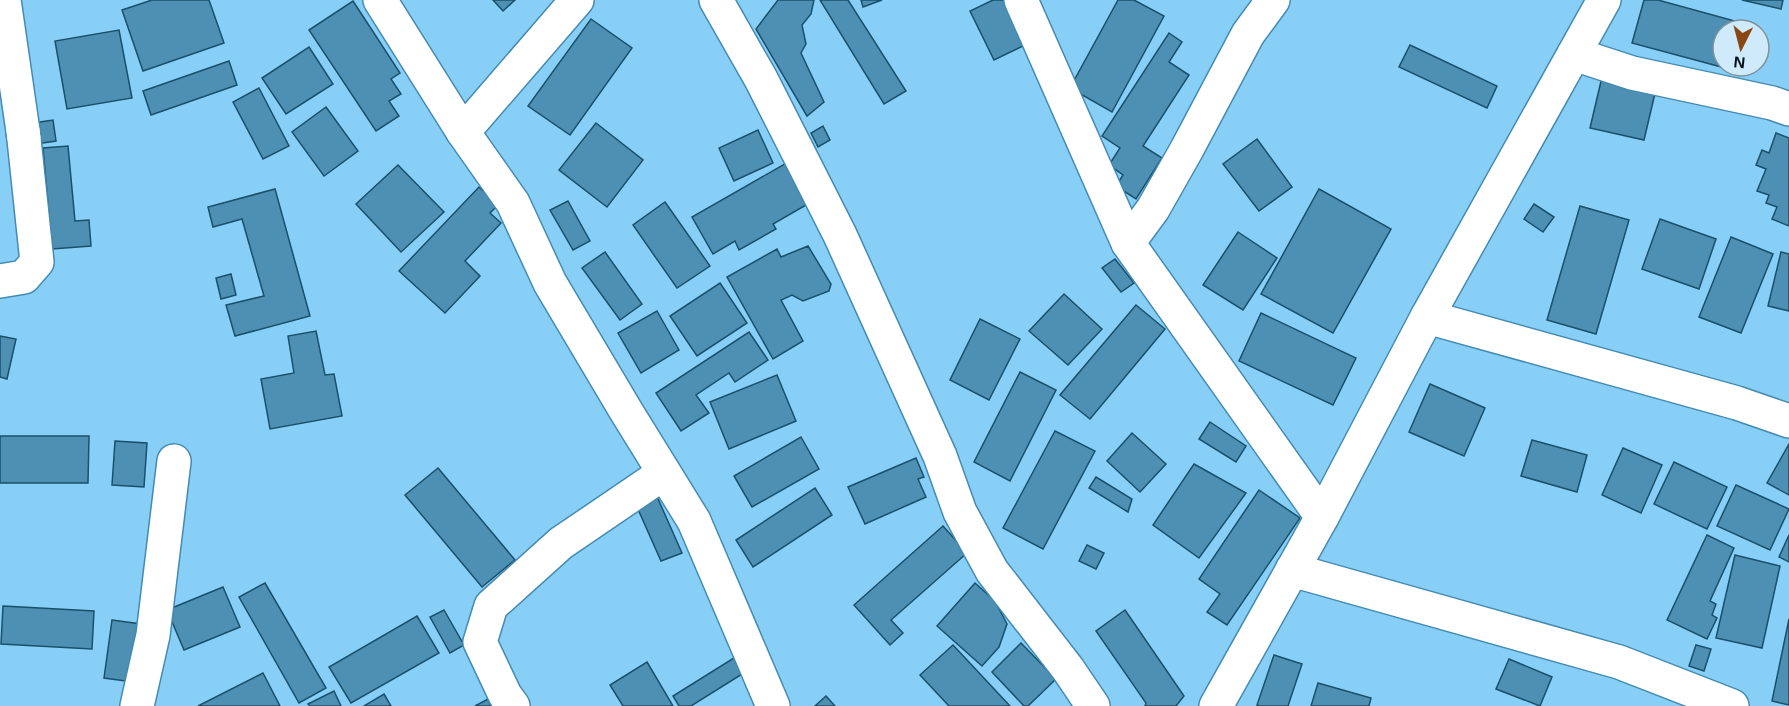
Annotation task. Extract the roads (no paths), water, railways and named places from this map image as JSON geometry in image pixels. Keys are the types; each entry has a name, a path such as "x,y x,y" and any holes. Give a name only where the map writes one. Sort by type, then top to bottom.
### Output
{"street":[{"path":"0,281 24,277 38,262 4,0"},
{"path":"463,132 577,0"},
{"path":"716,0 761,79 840,235 940,456 960,513 992,571 1068,669 1093,706"},
{"path":"1021,0 1128,243 1322,517"},
{"path":"1128,243 1153,209 1188,149 1248,34 1273,0"},
{"path":"1216,706 1322,517 1427,316 1604,0"},
{"path":"383,1 463,132 513,203 550,283 694,521 773,706"},
{"path":"1574,54 1632,74 1772,103 1789,109"},
{"path":"1427,316 1737,403 1789,421"},
{"path":"137,706 153,635 174,461"},
{"path":"513,706 505,695 480,642 491,606 561,543 664,473"},
{"path":"1292,570 1619,662 1732,706"}]}
